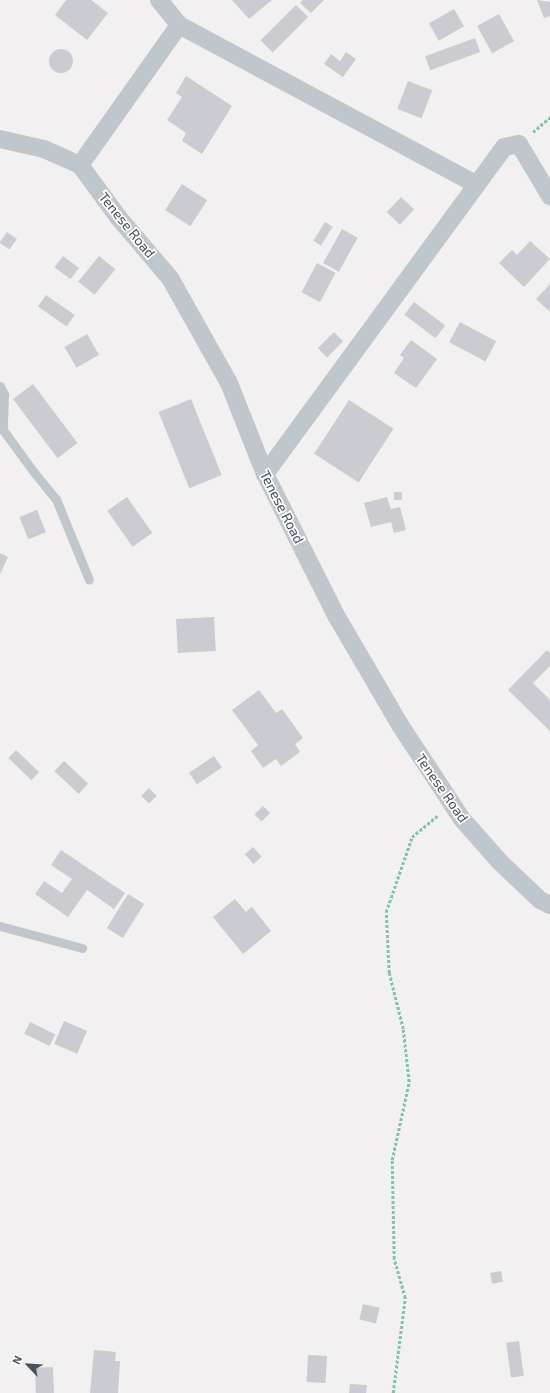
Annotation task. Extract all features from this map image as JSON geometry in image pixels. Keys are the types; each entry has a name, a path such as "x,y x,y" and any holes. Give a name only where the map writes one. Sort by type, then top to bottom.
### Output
{"street":[{"path":"159,0 179,25 476,184"},
{"path":"80,165 179,25"},
{"name":"Tenese Road","path":"0,139 44,149 80,165 118,216 170,278 229,383 265,474 337,617 400,725 452,804 499,860 550,905"},
{"path":"265,474 504,147 519,144 550,196"}],"lane":[{"path":"0,386 4,394 3,430 56,499 89,580"},
{"path":"0,926 82,948"}],"path":[{"path":"393,1393 405,1298 394,1260 392,1160 408,1082 403,1029 388,973 386,912 412,837 452,804"}],"building":[{"path":"66,0 91,0 108,13 87,40 55,15"},
{"path":"232,0 272,0 249,19"},
{"path":"303,0 324,0 311,13 300,3"},
{"path":"537,0 550,2 550,16 544,18"},
{"path":"296,5 308,17 273,52 261,40"},
{"path":"454,9 464,26 439,41 429,24"},
{"path":"499,14 514,41 492,53 477,26"},
{"path":"475,38 480,52 430,70 425,56"},
{"path":"61,49 66,50 72,56 72,66 66,72 61,73 56,72 50,66 49,61 50,56 56,50"},
{"path":"346,52 356,59 343,77 324,64 331,54 340,61"},
{"path":"186,76 232,106 202,154 182,141 186,133 167,120 182,97 176,93"},
{"path":"408,81 432,90 422,118 397,109"},
{"path":"182,184 207,200 190,226 165,210"},
{"path":"401,197 414,209 400,225 387,212"},
{"path":"325,222 333,227 321,245 313,241"},
{"path":"342,229 358,238 339,272 323,263"},
{"path":"7,232 17,239 9,250 0,243"},
{"path":"530,241 550,259 524,287 499,263 512,250 517,255"},
{"path":"63,256 79,268 71,279 55,267"},
{"path":"99,256 115,269 95,295 78,282"},
{"path":"317,263 336,273 320,302 302,292"},
{"path":"550,284 550,310 549,311 536,299"},
{"path":"46,295 75,315 67,327 38,306"},
{"path":"414,302 445,325 436,338 404,315"},
{"path":"460,322 496,341 485,362 449,342"},
{"path":"334,332 343,341 327,357 318,348"},
{"path":"87,334 99,355 76,368 64,347"},
{"path":"411,340 437,359 416,388 394,373 404,358 400,355"},
{"path":"33,384 78,443 58,458 13,399"},
{"path":"191,399 222,475 189,488 159,412"},
{"path":"349,400 393,429 359,483 314,454"},
{"path":"394,492 402,492 402,500 394,500"},
{"path":"127,497 152,533 133,547 107,511"},
{"path":"387,497 391,509 400,507 406,530 394,533 391,522 371,527 364,503"},
{"path":"37,510 46,532 28,539 19,517"},
{"path":"0,553 8,557 0,574"},
{"path":"214,617 216,651 178,653 176,619"},
{"path":"547,650 550,653 550,666 533,683 550,700 550,731 508,690"},
{"path":"259,690 276,713 282,709 303,738 295,744 300,752 281,766 276,759 263,768 251,751 258,745 232,710"},
{"path":"16,750 39,772 31,780 8,758"},
{"path":"214,756 222,768 197,784 189,773"},
{"path":"64,761 88,784 79,794 54,771"},
{"path":"149,788 157,796 149,804 141,796"},
{"path":"263,806 270,813 262,822 255,814"},
{"path":"253,847 262,857 254,864 245,854"},
{"path":"61,850 125,893 114,909 87,890 68,917 35,894 44,881 62,893 72,879 51,865"},
{"path":"128,894 144,904 123,938 107,928"},
{"path":"235,899 246,912 252,907 271,931 243,954 213,917"},
{"path":"64,1021 87,1031 77,1054 54,1044"},
{"path":"30,1022 55,1034 49,1046 24,1034"},
{"path":"501,1271 503,1282 492,1284 490,1273"},
{"path":"363,1304 380,1308 376,1323 359,1320"},
{"path":"519,1341 524,1376 511,1377 506,1343"},
{"path":"94,1350 116,1352 115,1361 120,1361 118,1393 90,1393"},
{"path":"308,1355 327,1356 326,1383 307,1382"},
{"path":"53,1367 54,1393 36,1393 35,1368"},
{"path":"350,1384 367,1385 366,1393 349,1393"}]}
